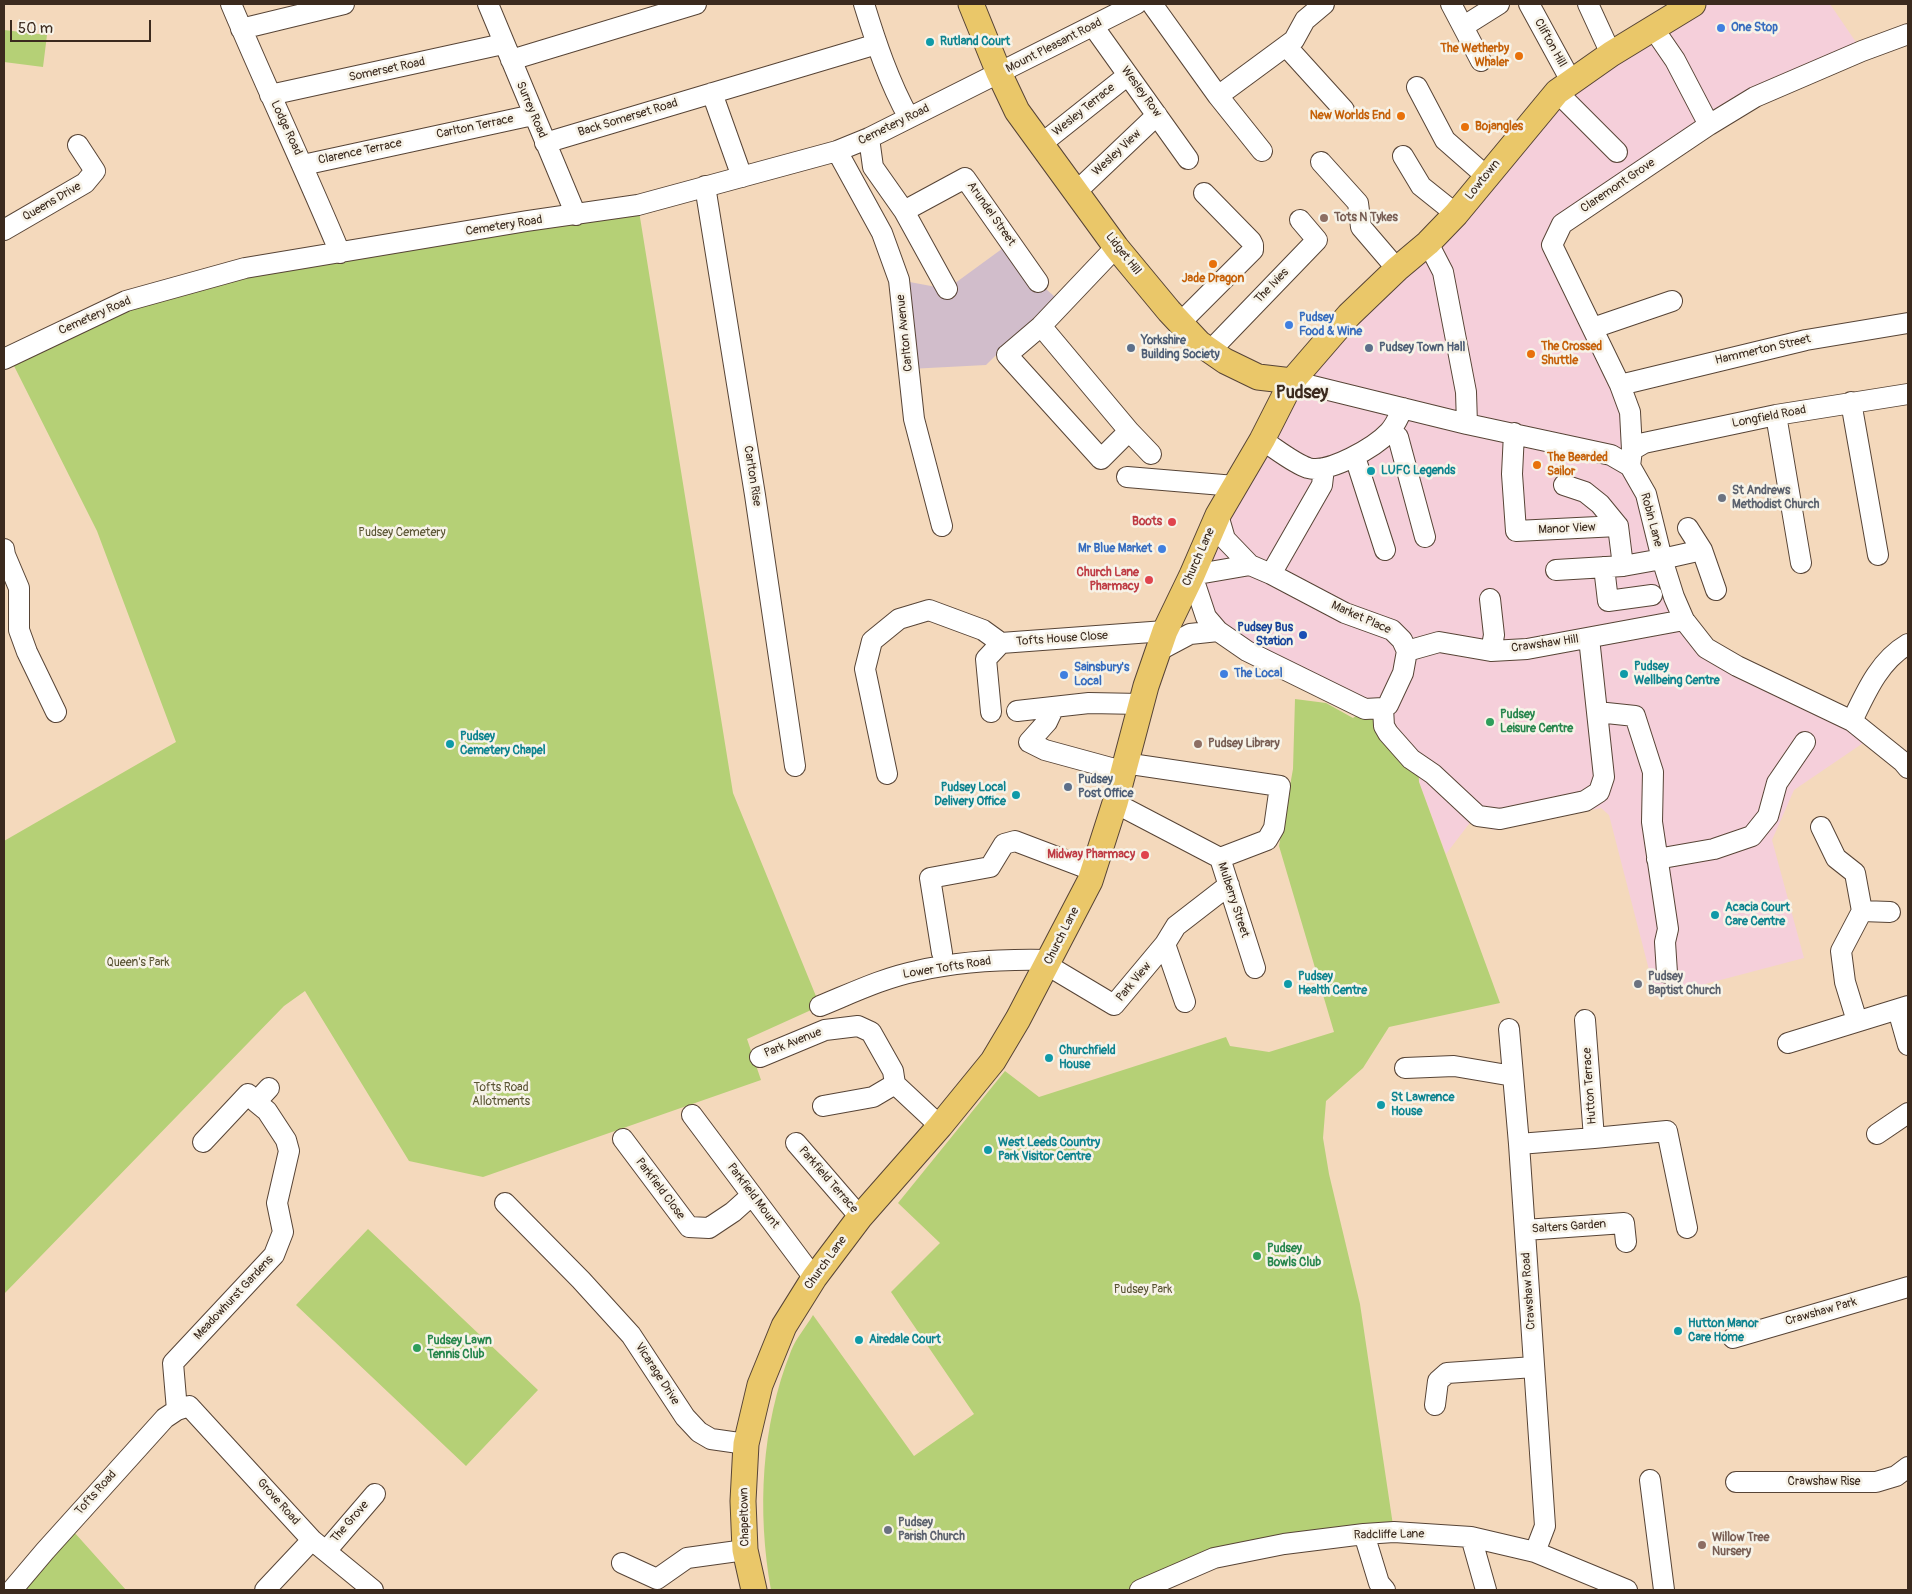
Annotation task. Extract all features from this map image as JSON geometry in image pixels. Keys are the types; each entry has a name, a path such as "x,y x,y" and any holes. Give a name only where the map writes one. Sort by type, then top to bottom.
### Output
{"main road":[{"name":"Lidget Hill","path":"972,4 999,74 1017,111 1116,247 1180,323 1199,343 1225,361 1258,377 1292,380"},
{"name":"Lowtown","path":"1292,380 1349,315 1456,214 1486,176 1564,87 1611,54 1693,4"},
{"name":"Church Lane","path":"746,1444 760,1385 784,1326 814,1278 860,1217 940,1126 993,1061 1048,963 1094,871 1115,803 1141,704 1162,641 1218,515 1262,440 1292,380"},
{"name":"Chapeltown","path":"746,1444 745,1550 754,1590"}],"street":[{"name":"Lodge Road","path":"231,4 270,96 303,164 340,253"},
{"path":"242,29 344,4"},
{"name":"Surrey Road","path":"488,4 576,215"},
{"name":"Somerset Road","path":"270,96 507,52 696,4"},
{"path":"864,4 898,98 909,118"},
{"name":"Mount Pleasant Road","path":"999,74 1136,4"},
{"path":"1152,4 1218,96 1262,151"},
{"path":"1218,96 1294,40 1305,20 1324,4"},
{"path":"1451,4 1481,61"},
{"path":"1464,26 1498,4"},
{"name":"Clifton Hill","path":"1529,4 1564,87 1617,152"},
{"path":"1588,4 1611,54"},
{"name":"Wesley Row","path":"1093,26 1188,159"},
{"path":"1653,28 1675,60 1709,125"},
{"name":"Claremont Grove","path":"1631,458 1630,412 1620,385 1552,245 1562,224 1709,125 1755,97 1862,51 1908,34"},
{"name":"Back Somerset Road","path":"545,143 877,44"},
{"path":"1286,46 1344,110"},
{"name":"Cemetery Road","path":"4,359 126,301 246,268 527,221 638,205 837,151 869,138 999,74"},
{"name":"Wesley Terrace","path":"1040,145 1128,75"},
{"path":"1417,87 1445,140 1486,176"},
{"path":"712,93 742,177"},
{"name":"Carlton Terrace","path":"418,139 533,115"},
{"name":"Wesley View","path":"1077,191 1157,115"},
{"path":"869,138 873,167 904,211 947,289"},
{"name":"Clarence Terrace","path":"303,164 418,139"},
{"name":"Queens Drive","path":"4,230 85,183 95,171 78,145"},
{"name":"Carlton Avenue","path":"837,151 882,233 899,280 914,419 942,526"},
{"path":"1403,156 1421,186 1456,214"},
{"path":"1320,162 1358,203 1361,227 1397,269"},
{"name":"Arundel Street","path":"904,211 966,178 1038,282"},
{"name":"Carlton Rise","path":"705,186 755,495 795,766"},
{"path":"1180,323 1253,250 1251,241 1204,194"},
{"name":"The Ivies","path":"1210,351 1317,240 1300,220"},
{"path":"1428,242 1442,272 1466,392 1467,424"},
{"path":"1116,247 1041,326 1007,355 1101,458 1130,431"},
{"path":"1593,328 1672,301"},
{"name":"Hammerton Street","path":"1620,385 1806,340 1908,323"},
{"path":"1041,326 1151,454"},
{"path":"1292,380 1467,424 1631,458"},
{"name":"Longfield Road","path":"1631,458 1644,443 1776,415 1908,394"},
{"path":"1851,402 1878,555"},
{"path":"1315,468 1355,456 1390,431 1402,408"},
{"path":"1776,415 1801,563"},
{"path":"1390,431 1398,437 1425,538"},
{"name":"Manor View","path":"1514,434 1510,533 1618,526"},
{"path":"1262,440 1315,468 1322,485 1271,574"},
{"path":"1355,456 1385,550"},
{"name":"Robin Lane","path":"1631,458 1646,494 1662,560 1674,597 1684,620 1706,648 1737,666 1852,721 1908,768"},
{"path":"1127,477 1235,486"},
{"path":"1564,485 1585,492 1600,504 1618,526 1608,601 1652,595"},
{"name":"Market Place","path":"1218,515 1220,528 1225,539 1250,565 1345,613 1392,630 1402,640 1406,651"},
{"path":"1688,528 1702,550 1716,590"},
{"path":"4,548 5,555 19,588 12,612 27,652 56,712"},
{"path":"1556,570 1614,567 1662,560 1702,550"},
{"path":"1250,565 1192,575 1206,617 1218,631 1247,652 1365,709 1383,708 1388,705 1403,674 1406,651"},
{"path":"1490,599 1494,635 1491,651"},
{"name":"Tofts House Close","path":"887,774 865,669 872,641 899,619 929,610 983,630 1001,644 1162,641"},
{"name":"Crawshaw Hill","path":"1406,651 1439,642 1491,651 1526,649 1684,620"},
{"path":"1162,641 1190,634 1218,631"},
{"path":"1383,708 1384,726 1411,760 1433,774 1478,816 1500,820 1586,801 1594,797 1602,786 1604,777 1589,638"},
{"path":"991,712 986,659 1001,644"},
{"path":"1852,721 1876,674 1887,660 1908,644"},
{"path":"1018,711 1089,703 1141,704"},
{"path":"1054,707 1047,722 1029,742 1045,750 1123,767 1180,772 1280,786 1274,828 1266,840 1220,858"},
{"path":"1597,712 1635,716 1653,772 1652,822 1668,929 1665,942 1667,973"},
{"path":"1657,859 1714,849 1752,836 1768,816 1777,783 1805,742"},
{"name":"Mulberry Street","path":"1115,803 1220,858 1255,968"},
{"path":"1820,827 1836,858 1855,872 1862,911 1841,951 1845,982 1857,1021"},
{"path":"942,953 930,878 990,867 1004,844 1015,840 1094,871"},
{"name":"Park View","path":"1048,963 1114,1005 1165,944 1176,926 1229,885"},
{"path":"1862,911 1890,912"},
{"name":"Park View","path":"1165,944 1185,1002"},
{"name":"Lower Tofts Road","path":"820,1006 876,983 917,971 1001,959 1048,963"},
{"path":"1788,1043 1903,1008 1908,1045"},
{"name":"Hutton Terrace","path":"1519,1144 1594,1138 1585,1020"},
{"name":"Park Avenue","path":"760,1057 826,1030 858,1026 872,1032 893,1072 895,1084"},
{"name":"Crawshaw Road","path":"1509,1029 1519,1144 1545,1526 1535,1552"},
{"path":"1405,1068 1454,1066 1514,1076"},
{"path":"823,1106 873,1097 895,1084 940,1126"},
{"name":"Meadowhurst Gardens","path":"183,1408 173,1363 274,1255 283,1232 277,1203 289,1151 286,1140 267,1111 263,1095 248,1094 203,1142"},
{"path":"1877,1134 1908,1112"},
{"name":"Parkfield Mount","path":"692,1115 814,1278"},
{"path":"1594,1138 1667,1130 1687,1228"},
{"name":"Parkfield Close","path":"623,1139 689,1227 709,1228 733,1212 752,1195"},
{"name":"Parkfield Terrace","path":"796,1143 860,1217"},
{"name":"Vicarage Drive","path":"505,1203 582,1280 631,1335 685,1417 699,1432 712,1439 746,1444"},
{"name":"Salters Garden","path":"1525,1230 1624,1223 1626,1242"},
{"name":"Crawshaw Park","path":"1733,1338 1908,1287"},
{"path":"1435,1405 1438,1382 1447,1373 1534,1367"},
{"name":"Grove Road","path":"183,1408 319,1545 373,1590"},
{"name":"Tofts Road","path":"12,1590 166,1418 183,1408"},
{"name":"Crawshaw Rise","path":"1736,1482 1876,1482 1896,1476 1908,1467"},
{"path":"1650,1480 1664,1590"},
{"name":"The Grove","path":"265,1590 319,1545 376,1492"},
{"name":"Radcliffe Lane","path":"1146,1589 1214,1558 1284,1544 1394,1532 1471,1537 1535,1552 1627,1590"},
{"path":"1364,1534 1379,1583 1386,1590"},
{"path":"1471,1537 1486,1590"},
{"path":"622,1563 656,1579 687,1558 745,1550"}],"shaded area":[{"path":"1693,4 1830,4 1862,51 1755,97 1562,224 1552,245 1620,385 1632,450 1662,559 1706,648 1872,737 1794,790 1772,840 1804,958 1656,997 1609,815 1601,808 1493,830 1472,820 1446,854 1419,782 1418,764 1388,733 1247,651 1197,594 1218,515 1292,381 1557,92"},
{"path":"1010,243 1038,282 1055,297 986,365 909,369 899,280 947,289"}],"green space":[{"path":"4,30 47,35 43,67 4,62"},
{"name":"Pudsey Cemetery","path":"638,205 733,793 820,1006 747,1039 761,1080 483,1177 409,1161 305,991 284,1006 4,1294 4,841 176,742 97,531 9,356 126,301 245,268"},
{"name":"Pudsey Park","path":"1295,699 1326,703 1353,718 1365,709 1418,764 1419,782 1500,1003 1389,1027 1363,1068 1326,1101 1323,1138 1329,1174 1360,1304 1394,1532 1284,1544 1140,1590 771,1590 764,1530 763,1499 768,1439 773,1409 791,1351 813,1315 914,1456 974,1414 891,1292 940,1243 898,1203 1005,1071 1039,1097 1226,1037 1230,1046 1269,1052 1334,1032 1279,846 1293,769"},
{"name":"Pudsey Lawn Tennis Club","path":"368,1229 538,1390 466,1466 296,1305"},
{"path":"74,1532 126,1590 24,1590"}],"place":[{"name":"One Stop","path":"1721,28"},
{"name":"Rutland Court","path":"930,42"},
{"name":"The Wetherby Whaler","path":"1519,56"},
{"name":"New Worlds End","path":"1401,116"},
{"name":"Bojangles","path":"1465,127"},
{"name":"Tots N Tykes","path":"1324,218"},
{"name":"Jade Dragon","path":"1213,264"},
{"name":"Pudsey Food & Wine","path":"1289,325"},
{"name":"Yorkshire Building Society","path":"1131,348"},
{"name":"Pudsey Town Hall","path":"1369,348"},
{"name":"The Crossed Shuttle","path":"1531,354"},
{"name":"The Bearded Sailor","path":"1537,465"},
{"name":"LUFC Legends","path":"1371,471"},
{"name":"St Andrews Methodist Church","path":"1722,498"},
{"name":"Boots","path":"1172,522"},
{"name":"Mr Blue Market","path":"1162,549"},
{"name":"Church Lane Pharmacy","path":"1149,580"},
{"name":"Pudsey Bus Station","path":"1303,635"},
{"name":"The Local","path":"1224,674"},
{"name":"Pudsey Wellbeing Centre","path":"1624,674"},
{"name":"Sainsbury's Local","path":"1064,675"},
{"name":"Pudsey Leisure Centre","path":"1490,722"},
{"name":"Pudsey Cemetery Chapel","path":"450,744"},
{"name":"Pudsey Library","path":"1198,744"},
{"name":"Pudsey Post Office","path":"1068,787"},
{"name":"Pudsey Local Delivery Office","path":"1016,795"},
{"name":"Midway Pharmacy","path":"1145,855"},
{"name":"Acacia Court Care Centre","path":"1715,915"},
{"name":"Pudsey Health Centre","path":"1288,984"},
{"name":"Pudsey Baptist Church","path":"1638,984"},
{"name":"Churchfield House","path":"1049,1058"},
{"name":"St Lawrence House","path":"1381,1105"},
{"name":"West Leeds Country Park Visitor Centre","path":"988,1150"},
{"name":"Pudsey Bowls Club","path":"1257,1256"},
{"name":"Hutton Manor Care Home","path":"1678,1331"},
{"name":"Airedale Court","path":"859,1340"},
{"name":"Pudsey Lawn Tennis Club","path":"417,1348"},
{"name":"Pudsey Parish Church","path":"888,1530"},
{"name":"Willow Tree Nursery","path":"1702,1545"}],"district":[{"name":"Pudsey","path":"1302,393"}],"park label":[{"name":"Queen's Park","path":"138,963"},
{"name":"Tofts Road Allotments","path":"501,1095"}]}
